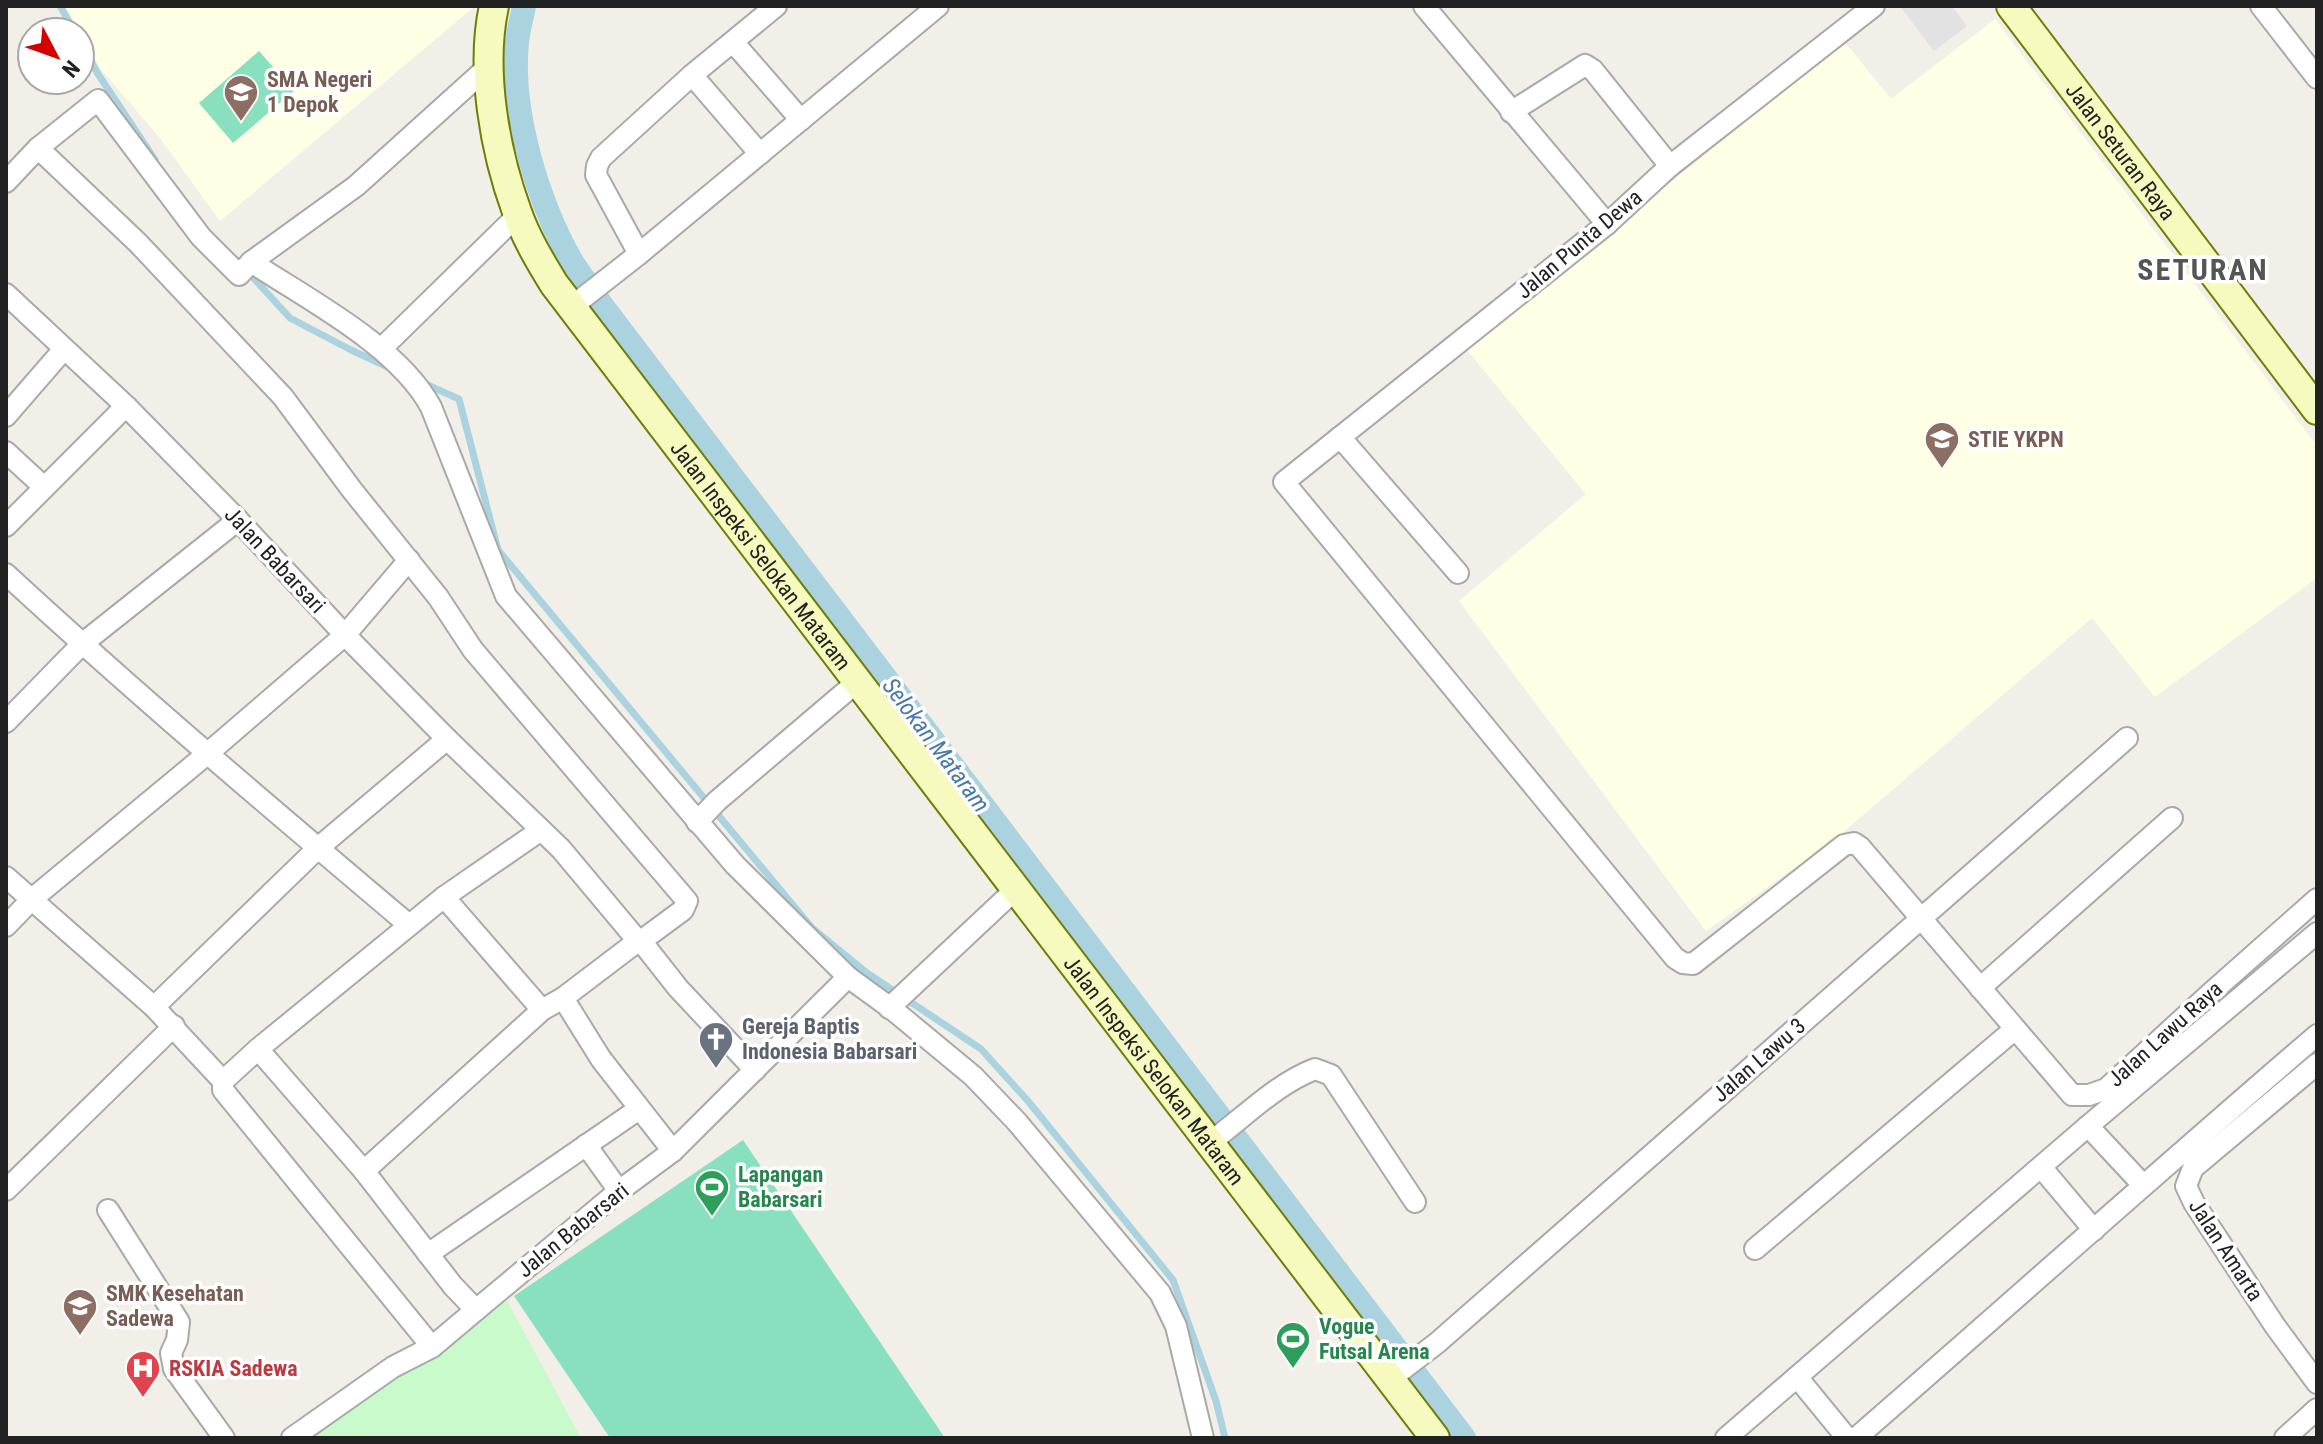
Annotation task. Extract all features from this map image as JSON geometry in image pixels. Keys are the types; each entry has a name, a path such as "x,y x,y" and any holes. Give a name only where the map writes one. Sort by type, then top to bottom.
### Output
{"street":[{"name":"Jalan Inspeksi Selokan Mataram","path":"494,6 489,66 498,143 518,215 540,261 1016,889 1216,1138 1395,1376 1435,1438"},
{"path":"639,254 596,175 601,158 692,75 776,6"},
{"path":"574,304 639,254 938,6"},
{"path":"1424,6 1607,224"},
{"name":"Jalan Punta Dewa","path":"1284,482 1607,224 1670,166 1874,6"},
{"name":"Jalan Seturan Raya","path":"2011,6 2317,410"},
{"path":"2261,6 2317,78"},
{"path":"733,42 801,120"},
{"path":"1511,112 1585,65 1593,70 1670,166"},
{"path":"6,182 38,148 98,100 201,237 239,275 251,262 356,186 489,66"},
{"path":"692,75 760,154"},
{"path":"38,148 138,243 283,397 352,490 438,597 473,650 687,901 683,910 641,941 678,988 755,1070"},
{"path":"382,348 518,215"},
{"path":"251,262 382,348 425,396 503,590 707,811 735,865 848,977 894,1003 973,1076 1017,1122 1160,1293 1176,1326 1203,1438"},
{"name":"Jalan Babarsari","path":"10,306 64,349 126,406 447,739 561,849 638,941 563,998 542,1010 364,1171"},
{"path":"6,416 64,349"},
{"path":"6,526 126,406"},
{"path":"1340,437 1458,573"},
{"path":"6,452 44,487"},
{"name":"Jalan Lawu Raya","path":"1284,482 1675,958 1683,963 1693,964 1844,845 1854,843 2072,1095 2089,1095 2106,1089 2317,899"},
{"path":"6,722 82,644 238,520"},
{"path":"6,926 32,899 345,635 409,560"},
{"path":"6,574 207,754 409,925"},
{"path":"707,811 857,682"},
{"name":"Jalan Lawu 3","path":"1395,1376 2127,738"},
{"path":"154,1007 318,848 447,739"},
{"path":"1980,988 2172,818"},
{"path":"223,1085 258,1049 409,925 541,830"},
{"path":"6,877 174,1026 432,1347"},
{"path":"894,1003 1016,889"},
{"path":"444,897 542,1010"},
{"path":"1726,1438 2317,933"},
{"name":"Jalan Babarsari","path":"292,1438 393,1367 432,1347 619,1191 673,1151 848,977"},
{"path":"563,998 601,1059 673,1151"},
{"path":"6,1190 174,1026"},
{"path":"1755,1249 2015,1029"},
{"path":"1856,1438 2317,1035"},
{"path":"258,1049 364,1171 476,1310"},
{"name":"Jalan Amarta","path":"2317,1064 2193,1168 2186,1186 2275,1326 2317,1383"},
{"path":"1216,1138 1297,1076 1315,1069 1331,1075 1415,1202"},
{"path":"428,1254 639,1109"},
{"path":"2088,1126 2143,1185"},
{"path":"586,1145 619,1191"},
{"path":"2041,1167 2094,1230"},
{"path":"108,1210 179,1322 177,1340 171,1353 174,1369 224,1438"},
{"path":"1797,1377 1847,1438"},
{"path":"2285,1438 2317,1409"}],"shaded area":[{"name":"SMA Negeri 1 Depok","path":"65,6 475,6 220,221 160,138 100,68 96,61 96,16 71,16"},
{"path":"1900,6 1952,6 1967,26 1934,51"},
{"name":"STIE YKPN","path":"1995,19 2317,446 2317,578 2155,697 2092,618 1839,836 1706,931 1459,601 1586,494 1466,349 1844,41 1891,99"}],"green space":[{"path":"259,51 294,91 233,143 199,103"},
{"name":"Lapangan Babarsari","path":"743,1140 945,1438 610,1438 514,1296"},
{"path":"503,1293 581,1438 308,1438"}],"waterway":[{"path":"60,6 66,16"},
{"name":"Selokan Mataram","path":"524,6 516,69 522,127 548,212 575,267 1464,1438"},
{"path":"96,70 155,160"},
{"path":"247,271 290,318 390,368"},
{"path":"423,383 459,399 498,550 812,928 867,973 981,1049 1028,1101 1173,1280 1216,1401 1225,1438"}],"place":[{"name":"SMA Negeri 1 Depok","path":"241,123"},
{"name":"STIE YKPN","path":"1942,470"},
{"name":"Gereja Baptis Indonesia Babarsari","path":"716,1070"},
{"name":"Lapangan Babarsari","path":"712,1218"},
{"name":"SMK Kesehatan Sadewa","path":"80,1337"},
{"name":"Vogue Futsal Arena","path":"1293,1370"},
{"name":"RSKIA Sadewa","path":"143,1399"}],"district":[{"name":"SETURAN","path":"2203,269"}]}
